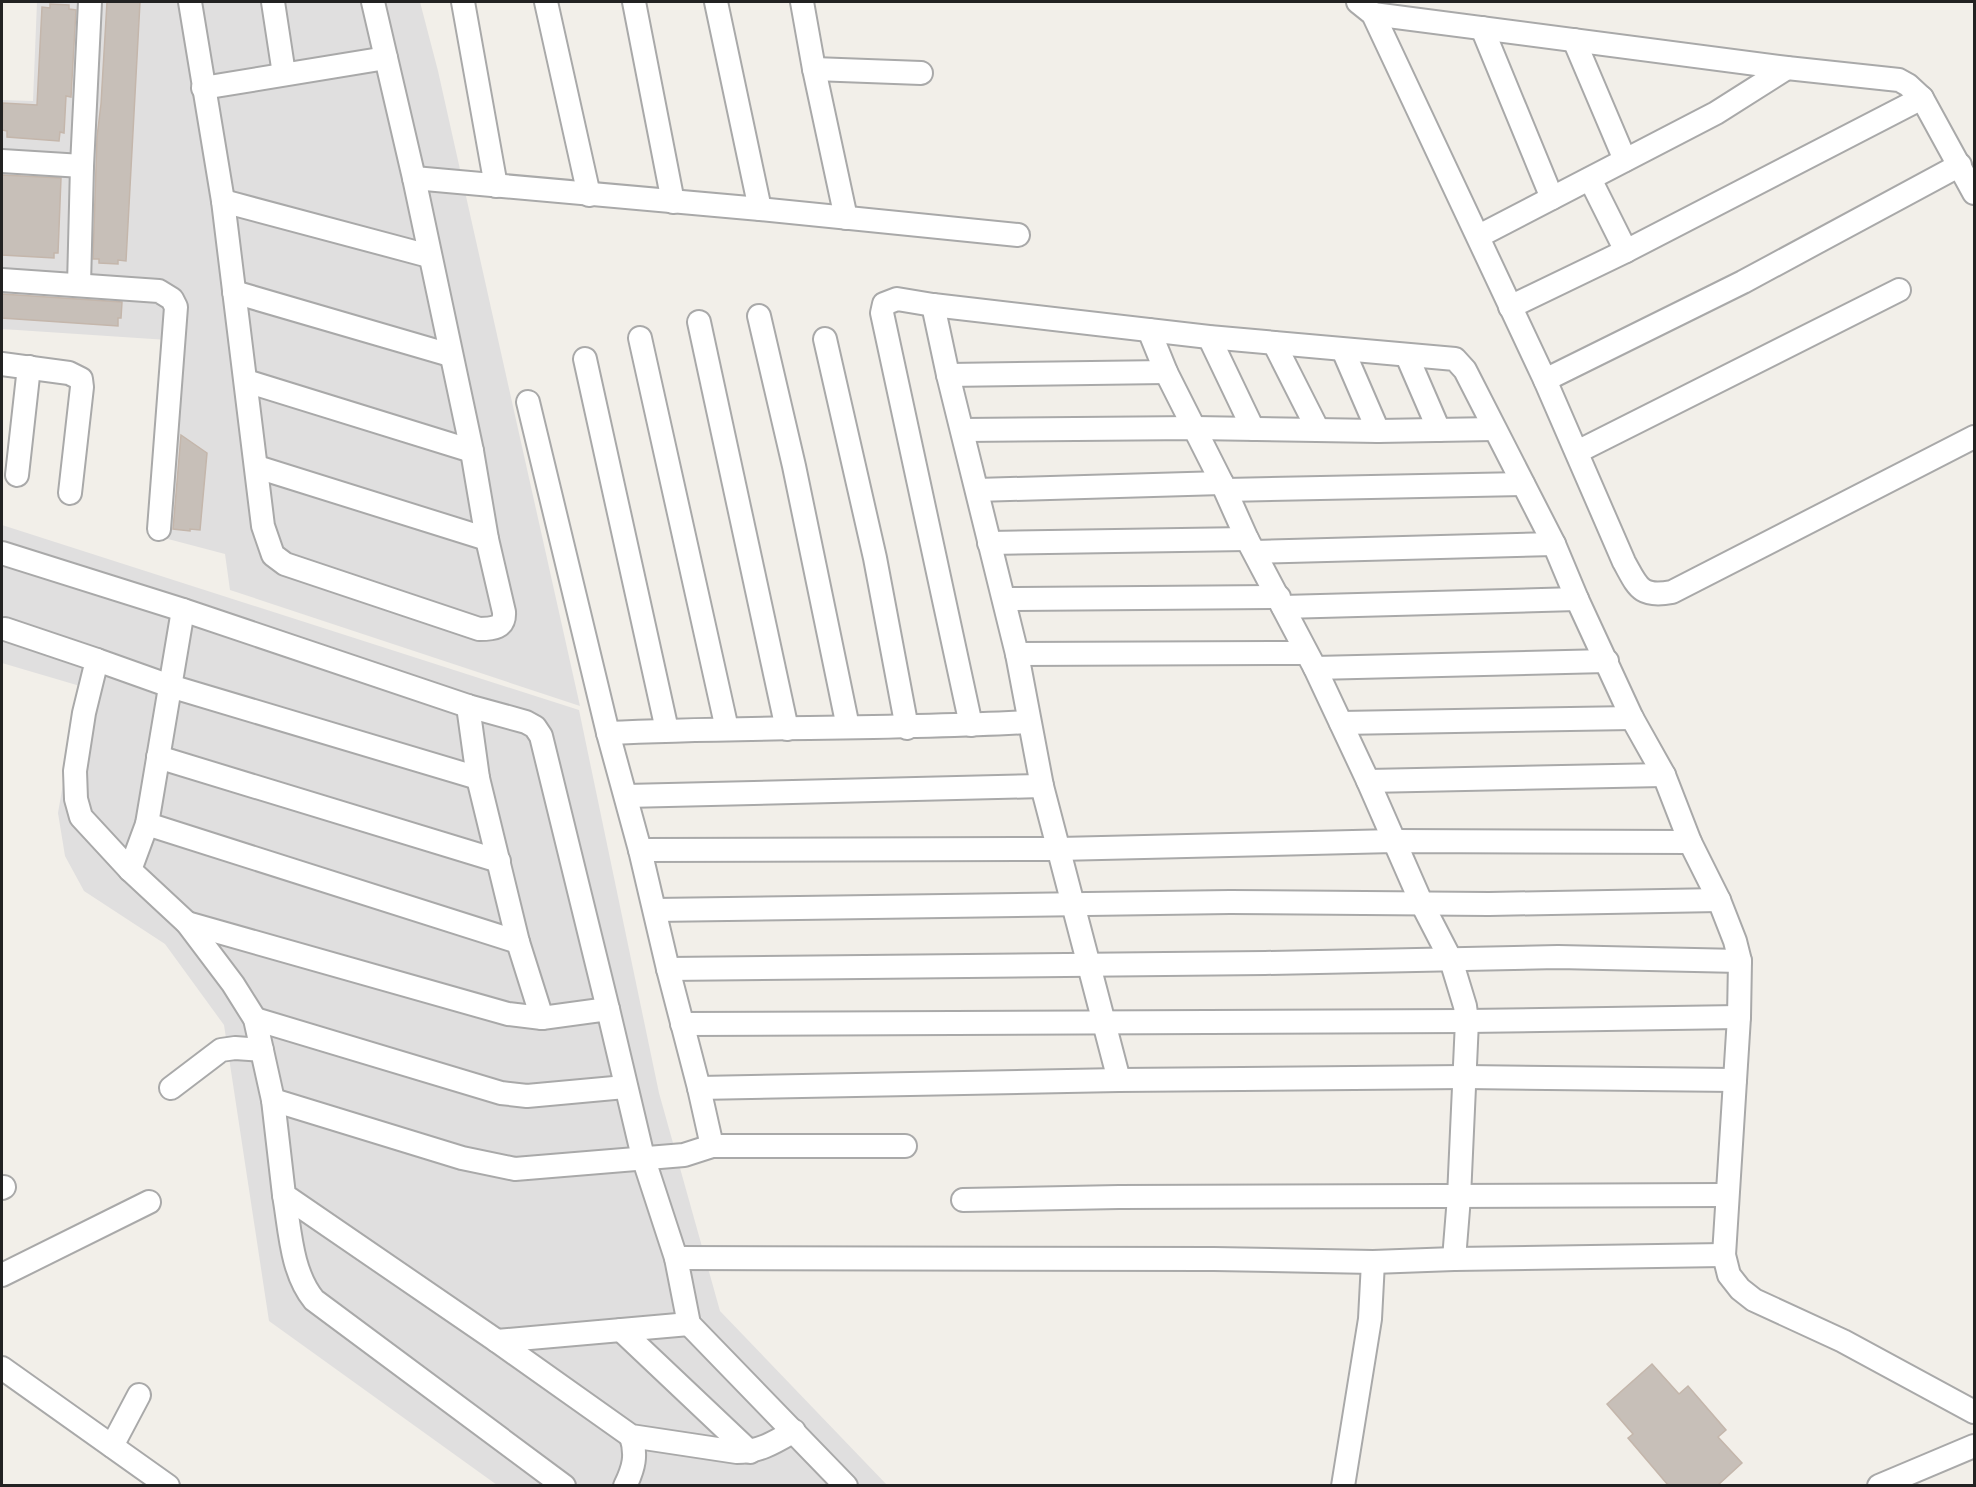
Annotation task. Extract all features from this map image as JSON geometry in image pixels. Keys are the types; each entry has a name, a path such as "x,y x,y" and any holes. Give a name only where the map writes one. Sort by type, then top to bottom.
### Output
{"street":[{"path":"79,285 90,2"},
{"path":"190,2 223,201 263,526 273,555 285,564 479,629 494,629 504,619 472,451 414,178 373,2"},
{"path":"273,2 284,74"},
{"path":"463,2 496,186"},
{"path":"546,2 589,195"},
{"path":"634,2 672,202"},
{"path":"716,2 760,209"},
{"path":"802,2 846,218"},
{"path":"1366,8 1482,28 1787,68 1899,80 1922,98 1974,193"},
{"path":"1366,8 1479,236 1624,562 1636,583 1645,592 1657,595 1672,592 1974,437"},
{"path":"1482,28 1552,198"},
{"path":"1574,40 1624,160"},
{"path":"203,88 386,58"},
{"path":"1479,236 1716,113 1787,68"},
{"path":"814,69 921,73"},
{"path":"1510,307 1626,251 1922,98"},
{"path":"2,161 82,166"},
{"path":"1545,380 1743,282 1960,165"},
{"path":"414,178 1018,235"},
{"path":"1590,179 1626,251"},
{"path":"223,201 429,256"},
{"path":"2,280 159,291 172,298 176,307 159,529"},
{"path":"1577,452 1899,290"},
{"path":"234,292 450,355"},
{"path":"971,725 882,313 884,304 897,299 1209,337 1455,359 1465,370 1554,544 1632,718 1664,775 1690,842 1719,900 1735,941 1740,961 1739,1017 1726,1195 1724,1255 1729,1275 1740,1289 1754,1300 1843,1341 1974,1412"},
{"path":"933,305 1017,654 1042,786 1119,1080"},
{"path":"759,316 794,466 848,727"},
{"path":"699,322 787,729"},
{"path":"1149,330 1166,372 1341,723 1421,902 1451,960 1465,1006 1467,1021 1454,1258"},
{"path":"1209,337 1253,429"},
{"path":"640,338 727,729"},
{"path":"825,339 875,558 907,728"},
{"path":"1274,343 1318,430"},
{"path":"1343,350 1378,431"},
{"path":"1407,356 1439,430"},
{"path":"585,359 667,730"},
{"path":"2,364 69,373 81,380 70,493"},
{"path":"17,475 29,368"},
{"path":"948,375 1166,372"},
{"path":"246,381 472,451"},
{"path":"528,402 608,733 640,850 712,1146"},
{"path":"963,430 1494,429"},
{"path":"257,467 488,539"},
{"path":"977,490 1523,484"},
{"path":"989,543 1554,544"},
{"path":"2,553 183,610 468,706 526,722 535,727 541,736 643,1157 676,1258 689,1324 846,1485"},
{"path":"1004,599 1281,602 1577,599"},
{"path":"130,870 147,824 183,610"},
{"path":"4,629 170,687 478,778"},
{"path":"1017,654 1310,661 1607,661"},
{"path":"97,660 84,713 75,771 75,800 81,817 130,870 187,923 233,984 255,1019 273,1100 284,1195 297,1268 306,1290 314,1300 564,1485"},
{"path":"468,706 478,778 518,942 542,1018"},
{"path":"1341,723 1632,718"},
{"path":"608,733 667,730 907,728 1029,722"},
{"path":"158,757 499,861"},
{"path":"1368,780 1664,775"},
{"path":"626,796 1042,786"},
{"path":"147,824 518,942"},
{"path":"640,850 1059,849 1394,842 1690,842"},
{"path":"655,910 1230,902 1489,904 1719,900"},
{"path":"187,923 508,1014 542,1018 608,1009"},
{"path":"668,969 1558,957 1740,961"},
{"path":"682,1024 1467,1021 1739,1017"},
{"path":"255,1019 501,1093 527,1096 625,1087"},
{"path":"171,1089 222,1050 236,1048 262,1050"},
{"path":"699,1088 1119,1080 1465,1077 1736,1080"},
{"path":"273,1100 462,1158 515,1169 684,1155 712,1146 904,1146"},
{"path":"284,1195 631,1436 750,1452 764,1448 794,1431"},
{"path":"963,1200 1119,1197 1726,1195"},
{"path":"2,1275 148,1202"},
{"path":"676,1258 1214,1259 1373,1262 1454,1258 1724,1255"},
{"path":"1342,1485 1370,1319 1373,1262"},
{"path":"497,1341 689,1324"},
{"path":"621,1330 750,1452"},
{"path":"2,1368 168,1485"},
{"path":"112,1446 140,1395"},
{"path":"625,1485 633,1470 635,1458 631,1436"},
{"path":"1879,1485 1974,1446"}],"shaded area":[{"path":"37,2 420,2 438,71 580,706 230,590 225,554 149,534 168,340 2,329 2,100 33,101"},
{"path":"2,525 579,710 659,1093 720,1311 887,1485 497,1485 269,1321 224,1025 165,944 84,891 65,856 58,813 80,686 2,663"}],"building":[{"path":"107,2 140,2 126,261 118,260 118,264 99,263 99,259 93,259 97,137"},
{"path":"50,4 69,5 69,9 76,10 71,97 66,96 64,133 60,132 59,141 7,137 7,131 2,130 3,103 37,105 42,7 50,8"},
{"path":"2,175 61,178 58,253 54,253 54,258 2,255"},
{"path":"2,294 122,302 121,318 118,318 118,326 2,318"},
{"path":"181,435 207,453 200,530 173,529"},
{"path":"1652,1364 1679,1394 1688,1386 1726,1430 1718,1437 1742,1463 1718,1485 1668,1485 1628,1438 1633,1434 1607,1404"}]}
